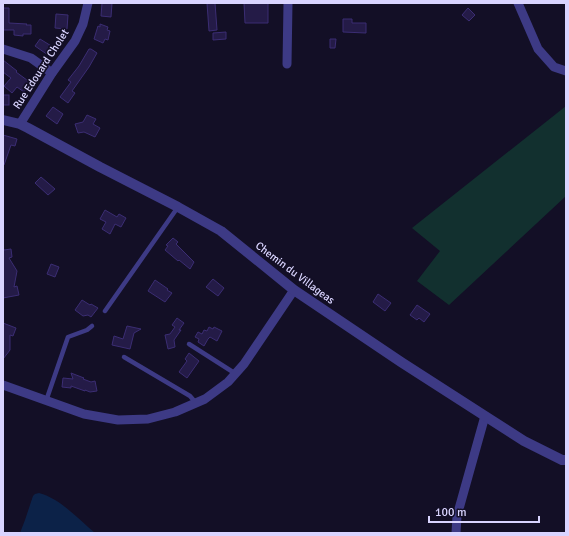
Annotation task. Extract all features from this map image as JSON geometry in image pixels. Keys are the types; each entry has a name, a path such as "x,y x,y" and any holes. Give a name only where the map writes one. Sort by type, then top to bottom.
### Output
{"street":[{"name":"Rue Edouard Cholet","path":"20,124 52,73 75,41 83,24 88,3"},
{"path":"287,64 288,3"},
{"path":"518,3 538,50 554,67 566,71"},
{"path":"3,49 31,58 52,73"},
{"name":"Chemin du Villageas","path":"3,120 20,124 221,231 294,290 401,362 524,441 562,460 566,460"},
{"path":"3,385 84,414 118,420 148,419 175,412 205,399 228,382 236,374 294,290"},
{"path":"456,533 457,516 485,416"}],"lane":[{"path":"105,311 178,207"},
{"path":"46,401 68,337 87,330 92,326"},
{"path":"189,344 236,374"},
{"path":"124,357 190,396 196,403"}],"green space":[{"path":"566,106 566,196 449,305 417,281 440,251 412,228"}],"water":[{"path":"39,493 62,505 95,533 20,533 33,496"}],"building":[{"path":"102,3 112,3 111,17 101,16"},
{"path":"207,3 215,3 217,30 209,31"},
{"path":"244,3 268,3 268,23 245,23"},
{"path":"3,8 9,8 9,23 31,25 31,34 23,34 23,36 14,35 14,30 3,30"},
{"path":"468,8 475,15 469,21 462,15"},
{"path":"56,14 68,15 67,29 55,28"},
{"path":"343,19 352,19 352,23 366,23 366,33 343,32"},
{"path":"100,24 108,27 107,30 110,31 108,40 105,39 103,43 94,39"},
{"path":"226,32 226,39 213,40 213,33"},
{"path":"40,39 53,47 48,55 35,46"},
{"path":"330,39 336,39 335,48 330,48"},
{"path":"89,49 97,53 72,91 75,93 68,103 60,97 71,82 68,80 79,66"},
{"path":"3,60 31,83 24,92 17,87 12,93 4,86 11,78 3,72"},
{"path":"3,95 9,95 9,105 3,105"},
{"path":"53,107 63,114 57,124 46,116"},
{"path":"87,115 96,119 93,124 100,128 95,137 84,132 78,133 75,124 83,122"},
{"path":"3,135 17,139 15,146 11,145 4,165 3,165"},
{"path":"41,177 55,189 48,195 35,183"},
{"path":"105,210 117,217 119,214 126,218 121,227 115,224 110,234 102,229 106,222 100,219"},
{"path":"173,238 178,242 176,244 194,262 190,269 165,250 168,246 166,245"},
{"path":"3,247 4,250 11,249 12,257 9,258 17,271 14,287 17,286 19,295 3,298"},
{"path":"51,264 59,267 55,277 47,274"},
{"path":"213,279 224,288 218,296 206,287"},
{"path":"155,280 172,293 165,302 148,291"},
{"path":"378,294 391,303 385,311 373,302"},
{"path":"82,300 98,308 91,317 88,315 83,316 75,310"},
{"path":"417,305 430,314 424,322 419,318 417,320 410,315"},
{"path":"177,318 184,323 174,340 175,347 168,349 165,335 170,334 175,327 172,325"},
{"path":"3,323 16,328 13,336 10,335 10,350 3,359"},
{"path":"127,326 141,329 134,333 130,349 112,345 114,336 123,339"},
{"path":"209,327 213,329 214,327 222,331 217,341 210,337 204,346 198,342 199,339 195,337 198,332 202,334 204,330 207,331"},
{"path":"189,353 199,361 187,378 179,372 187,361 185,359"},
{"path":"71,373 91,382 95,381 97,391 90,392 71,386 71,388 62,387 63,378 73,379"}]}
